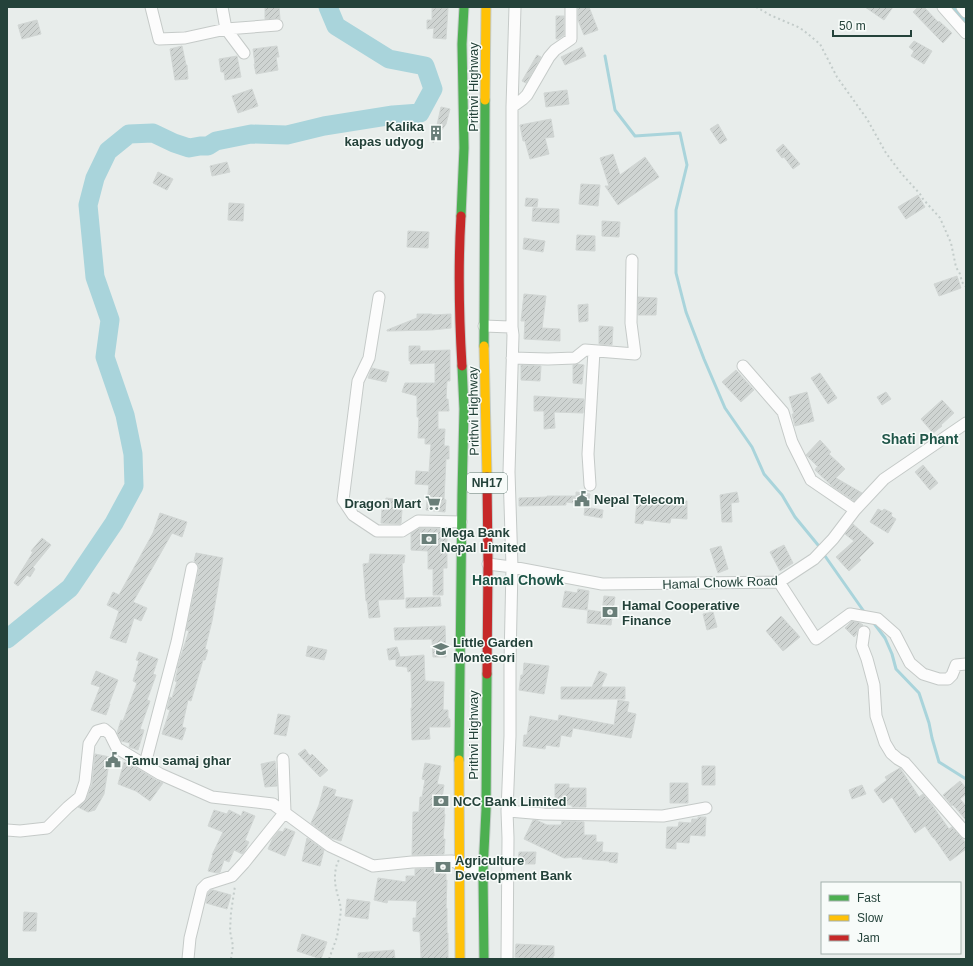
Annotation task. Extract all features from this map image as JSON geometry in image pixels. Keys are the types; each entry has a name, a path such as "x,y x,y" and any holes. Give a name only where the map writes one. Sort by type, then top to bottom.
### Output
{"main road":[{"path":"460,959 459,716 464,409 460,332 460,246 464,148 462,44 464,7"},
{"name":"Prithvi Highway","path":"484,959 483,872 486,810 488,564 484,326 486,7"}],"street":[{"path":"151,7 159,39 185,38 226,30 277,25"},
{"path":"222,7 226,30 244,53"},
{"path":"507,959 507,810 510,736 512,567 509,472 512,358 512,107 515,7"},
{"path":"512,107 527,94 549,57 555,50 572,39 571,7"},
{"path":"943,7 966,33"},
{"path":"962,7 966,12"},
{"path":"512,358 574,358 585,350 635,354 632,323 632,260"},
{"path":"379,296 369,358 358,382 343,500 353,515 376,531 402,531 418,521 461,522"},
{"path":"484,326 512,327"},
{"path":"590,485 588,454 594,351"},
{"path":"743,366 783,412 792,442 811,480 854,510"},
{"name":"Hamal Chowk Road","path":"488,564 602,584 779,582 814,559 833,539 854,510 884,479 966,423"},
{"path":"145,764 177,642 192,568"},
{"path":"779,582 816,639 850,614 878,619 895,634 910,663 923,674 939,679 948,679 952,675 956,665 966,664"},
{"path":"864,632 862,646 874,685 876,716 885,743 891,753 905,763 966,833"},
{"path":"7,830 20,831 47,828 80,797 85,782 89,744 96,731 104,729 110,734 117,748 160,774 212,797 273,804 330,846 373,866 412,862 452,861 483,872"},
{"path":"188,959 190,938 202,889 207,884 232,876 285,812 283,758"},
{"path":"507,810 544,814 663,816 706,808"}],"path":[{"path":"756,7 770,15 798,27 820,44 837,77 867,119 890,159 940,218 950,243 956,267 962,282 966,287"},
{"path":"329,959 337,937 341,910 335,883 335,873 337,863 343,852"},
{"path":"231,959 234,946 230,931 231,912 234,888 237,882"}],"building":[{"path":"265,7 279,7 280,19 265,19"},
{"path":"578,7 589,7 598,30 584,35 578,20"},
{"path":"865,7 893,7 884,20"},
{"path":"918,7 924,7 938,22 939,21 952,33 943,43 913,12"},
{"path":"432,8 448,8 446,39 433,38 434,28 427,29 427,20 432,20"},
{"path":"556,16 564,16 564,35 558,39 556,39"},
{"path":"37,20 41,34 22,39 18,25"},
{"path":"914,41 932,51 924,64 911,56 914,51 909,47"},
{"path":"182,46 187,65 188,79 175,80 170,49"},
{"path":"277,46 279,57 276,57 278,70 256,74 253,49"},
{"path":"582,47 586,56 565,65 561,57"},
{"path":"537,55 541,57 526,83 522,81"},
{"path":"237,56 241,77 225,80 224,72 221,72 219,59"},
{"path":"252,89 258,106 238,113 232,96"},
{"path":"567,90 569,104 546,107 544,93"},
{"path":"441,107 450,109 446,124 433,143"},
{"path":"551,119 554,137 545,138 549,154 530,159 525,141 523,141 520,125"},
{"path":"718,124 727,140 720,144 710,129"},
{"path":"783,144 800,164 793,169 784,157 782,158 776,150"},
{"path":"613,154 620,175 645,157 659,177 618,205 605,186 609,186 600,158"},
{"path":"227,162 230,172 212,176 210,166"},
{"path":"158,172 173,179 167,190 153,183"},
{"path":"581,184 600,185 598,206 579,204"},
{"path":"918,195 925,207 906,219 898,207"},
{"path":"526,198 538,199 537,207 525,206"},
{"path":"229,203 244,204 243,221 228,220"},
{"path":"533,208 559,209 559,223 532,221"},
{"path":"602,221 620,222 619,237 602,236"},
{"path":"408,231 429,232 428,248 407,247"},
{"path":"577,235 595,236 595,251 576,250"},
{"path":"524,238 545,241 543,252 523,249"},
{"path":"957,276 961,288 939,296 934,284"},
{"path":"524,294 546,296 542,328 560,329 560,341 524,339 525,321 521,321"},
{"path":"638,297 657,298 656,315 638,315"},
{"path":"588,304 588,321 579,322 578,305"},
{"path":"417,314 451,314 451,328 387,331 417,318"},
{"path":"599,326 613,327 612,345 599,344"},
{"path":"409,346 420,346 420,351 450,350 450,381 447,381 446,399 448,399 449,411 438,411 438,429 445,429 444,446 449,446 449,459 446,459 444,499 446,500 445,512 426,510 429,485 415,484 416,471 429,472 431,444 425,444 425,438 418,438 419,417 417,417 417,396 402,392 405,383 435,383 435,363 410,364"},
{"path":"521,365 541,366 540,381 521,380"},
{"path":"573,365 584,365 582,384 573,383"},
{"path":"372,368 389,372 386,382 368,378"},
{"path":"736,370 754,390 741,402 722,382"},
{"path":"820,373 837,398 828,404 811,378"},
{"path":"807,392 814,421 795,426 792,414 794,414 789,397"},
{"path":"886,392 891,399 882,405 877,397"},
{"path":"534,396 584,399 583,413 554,412 555,428 544,429 544,411 534,411"},
{"path":"942,400 954,413 933,433 921,419"},
{"path":"820,440 831,452 829,454 845,469 836,478 862,493 854,501 832,486 815,470 817,467 820,469 806,455"},
{"path":"923,465 938,483 930,490 915,472"},
{"path":"576,492 590,494 588,505 566,502 566,505 519,506 519,498 576,496"},
{"path":"737,492 739,502 731,503 732,522 722,522 720,495"},
{"path":"386,498 402,500 400,524 381,523 382,509 385,509"},
{"path":"637,501 673,505 673,501 687,501 687,519 671,518 670,523 644,520 643,524 635,523"},
{"path":"585,507 603,510 602,518 584,515"},
{"path":"878,509 882,511 884,509 892,513 891,516 896,519 888,533 870,522"},
{"path":"160,513 187,522 182,537 172,533 133,602 147,608 141,621 134,618 126,643 110,638 119,611 107,605 113,592 119,595 153,533"},
{"path":"853,524 874,543 859,558 861,560 849,571 836,557 854,541 845,534"},
{"path":"420,528 447,529 447,568 443,568 443,595 433,595 433,569 428,569 428,551 411,550 411,533"},
{"path":"42,538 51,545 33,567 35,569 30,577 27,575 18,586 14,583 33,552 31,551"},
{"path":"784,545 793,563 780,571 770,552"},
{"path":"721,546 728,569 718,573 710,549"},
{"path":"196,553 223,558 212,621 205,649 208,650 205,660 203,660 191,701 188,700 182,727 186,728 182,740 162,734 170,710 167,709 170,697 172,698 177,682 175,681 177,668 189,631 186,630 199,569 198,565 194,561"},
{"path":"370,554 405,555 404,563 402,563 404,599 378,600 380,617 369,618 363,564 369,563"},
{"path":"578,589 589,591 587,610 562,607 565,591 577,593"},
{"path":"604,596 615,597 611,625 587,623 588,610 602,612"},
{"path":"440,597 441,606 406,608 406,598"},
{"path":"713,612 717,627 707,630 703,614"},
{"path":"781,616 800,637 783,651 766,631"},
{"path":"852,621 863,625 858,628 854,637 845,628"},
{"path":"445,626 446,657 433,657 432,639 395,640 394,628"},
{"path":"308,646 327,650 324,660 306,656"},
{"path":"397,647 400,657 424,655 425,681 444,682 443,710 448,710 450,727 429,727 430,739 412,740 411,671 408,672 407,667 396,666 396,659 389,660 387,649"},
{"path":"139,652 158,659 153,674 156,675 147,700 150,701 140,729 144,730 138,750 129,747 130,743 121,741 117,733 137,683 133,681 139,661 136,660"},
{"path":"524,663 549,666 544,694 519,690 521,675 523,675"},
{"path":"96,671 118,680 106,715 91,710 100,687 91,684"},
{"path":"599,671 607,674 601,687 625,687 625,699 561,699 561,687 592,687"},
{"path":"618,700 629,702 627,712 636,714 631,738 573,728 571,737 561,735 559,747 546,745 545,749 523,746 524,735 527,735 530,716 558,721 559,715 614,725"},
{"path":"278,714 290,716 286,736 274,734"},
{"path":"305,749 310,756 312,754 328,770 320,777 298,754"},
{"path":"95,754 110,757 104,794 95,810 88,812 78,807 86,800 92,784"},
{"path":"275,761 277,786 265,787 261,764"},
{"path":"124,762 163,783 150,801 136,791 118,784"},
{"path":"425,763 441,766 437,784 444,785 442,798 445,799 443,839 445,839 444,854 412,855 413,812 419,812 420,797 422,797 425,780 422,779"},
{"path":"702,766 715,766 715,785 702,785"},
{"path":"900,768 919,797 923,794 949,829 952,827 966,843 966,849 950,861 925,826 915,833 892,797 883,803 874,790 887,780 885,777"},
{"path":"960,781 966,788 966,794 960,799 966,806 966,820 943,795"},
{"path":"670,783 688,783 688,803 670,803"},
{"path":"555,784 569,784 569,788 586,788 586,807 572,807 572,805 555,804"},
{"path":"862,785 866,794 852,799 849,790"},
{"path":"324,786 336,790 334,796 353,800 341,841 330,838 311,823 319,805"},
{"path":"214,810 227,814 229,810 241,816 243,811 255,816 245,840 249,842 244,852 242,854 234,850 229,862 224,860 220,872 217,873 208,871 212,855 223,832 208,826"},
{"path":"698,817 706,817 705,836 690,835 689,843 676,842 676,849 666,848 667,827 678,827 679,822 691,823 692,819 698,819"},
{"path":"533,820 547,825 561,825 562,821 584,822 584,835 596,835 596,842 603,842 602,852 618,853 617,863 582,859 582,857 564,858 524,839"},
{"path":"285,828 295,832 285,856 268,849 273,838 279,831 283,832"},
{"path":"307,838 324,850 320,866 302,861"},
{"path":"519,852 536,852 535,864 518,864"},
{"path":"446,868 448,959 421,959 420,932 413,931 413,918 416,918 417,901 388,900 387,903 374,900 378,878 406,882 406,876 415,876 415,869"},
{"path":"211,890 231,895 227,909 206,903 208,893"},
{"path":"347,899 370,902 368,919 345,916"},
{"path":"24,912 37,913 36,931 23,931"},
{"path":"302,934 327,942 321,959 297,951"},
{"path":"516,944 554,946 553,959 515,957"},
{"path":"394,950 395,959 358,959 358,953"}],"waterway":[{"path":"7,639 70,588 114,523 134,486 133,454 125,415 105,357 110,320 95,277 88,205 95,178 108,151 129,134 153,133 189,148 208,146 216,141 251,134 287,135 324,126 393,115 420,113 433,89 425,66 389,59 336,26 328,7"},
{"path":"951,7 966,24"},
{"path":"605,56 615,110 635,136 680,133 687,165 676,210 676,273 686,312 725,408 752,447 764,474 782,495 795,517 818,545"},
{"path":"825,556 865,613"},
{"path":"873,622 885,638 892,654 896,669 919,693 929,723 939,762 966,779"}],"traffic: fast":[{"path":"461,216 464,148 462,44 464,7"},
{"path":"484,346 485,100"},
{"path":"459,760 464,409 462,366"},
{"path":"484,959 483,872 486,810 487,674"}],"traffic: slow":[{"path":"485,100 486,7"},
{"path":"484,346 487,477"},
{"path":"459,760 460,959"}],"traffic: jam":[{"path":"461,216 459,291 462,366"},
{"path":"487,477 487,674"}],"place":[{"name":"Kalika kapas udyog","path":"436,133"},
{"name":"Nepal Telecom","path":"582,499"},
{"name":"Dragon Mart","path":"433,503"},
{"name":"Mega Bank Nepal Limited","path":"429,539"},
{"name":"Hamal Cooperative Finance","path":"610,612"},
{"name":"Little Garden Montesori","path":"441,649"},
{"name":"Tamu samaj ghar","path":"113,760"},
{"name":"NCC Bank Limited","path":"441,801"},
{"name":"Agriculture Development Bank","path":"443,867"}],"district":[{"name":"Shati Phant","path":"920,439"},
{"name":"Hamal Chowk","path":"518,580"}]}
